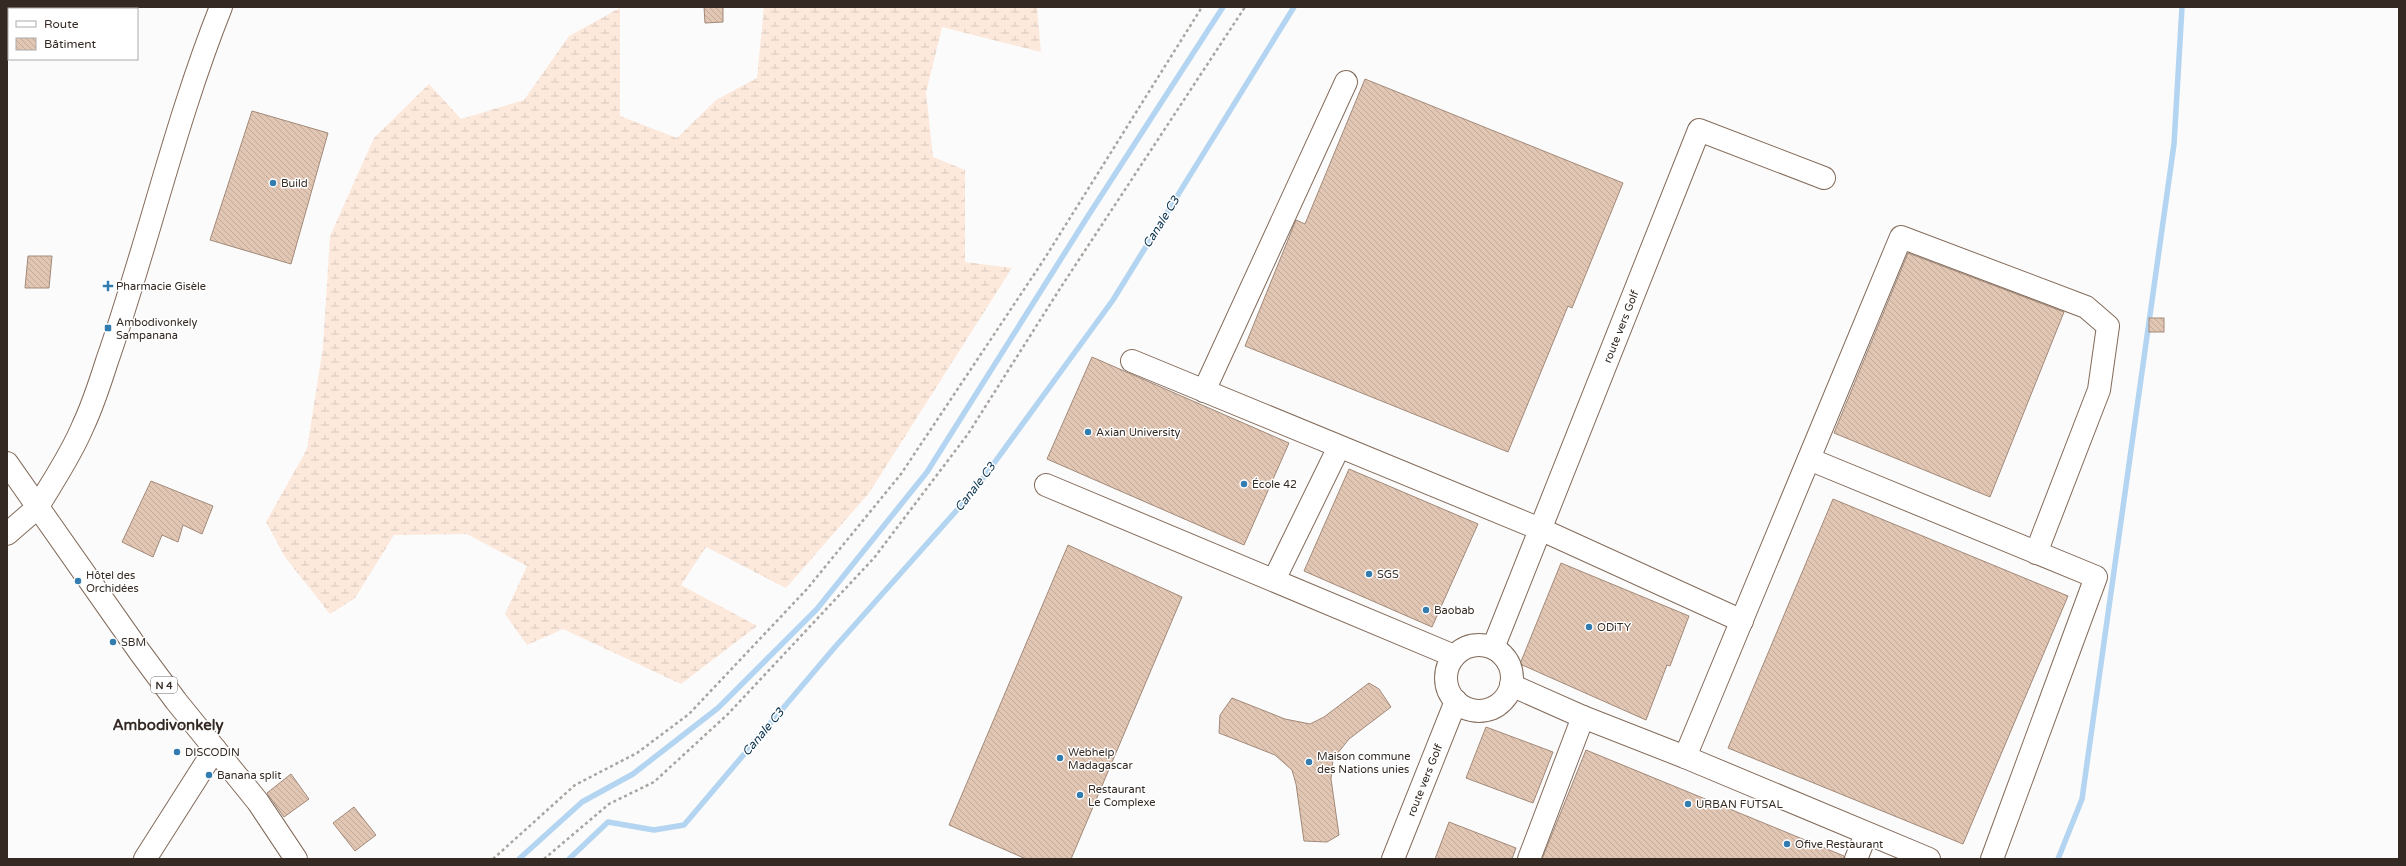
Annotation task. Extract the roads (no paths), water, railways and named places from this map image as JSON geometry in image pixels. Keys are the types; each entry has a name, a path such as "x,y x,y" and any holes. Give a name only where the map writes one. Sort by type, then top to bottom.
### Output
{"main road":[{"path":"7,534 37,508 70,451 99,385 118,332 182,115 203,52 221,7"},
{"path":"1204,391 1346,82"},
{"name":"route vers Golf","path":"1493,648 1699,130 1824,178"},
{"path":"1686,757 1901,237 2086,307 2108,326 2099,390 2036,553"},
{"path":"1132,361 1540,530 1742,621"},
{"path":"1274,580 1339,447"},
{"path":"1809,460 2096,577 1992,859"},
{"name":"N 4","path":"7,463 37,508 158,676 258,802 296,859"},
{"path":"1046,485 1454,656"},
{"path":"1482,645 1493,648 1502,654 1509,664 1512,685 1503,700 1494,707 1485,710 1473,711 1456,701 1449,692 1446,681 1448,666 1454,656 1471,646 1482,645"},
{"path":"1512,685 1583,717 1686,757 1866,834 1929,859"},
{"name":"route vers Golf","path":"1393,859 1456,701"},
{"path":"1529,859 1583,717"},
{"path":"145,859 215,749"},
{"path":"1856,859 1866,834"}],"waterway":[{"path":"519,859 582,802 633,774 718,708 817,609 927,472 1088,216 1223,7"},
{"name":"Canale C3","path":"569,859 608,822 654,830 684,825 835,647 973,492 1113,300 1294,7"},
{"path":"2058,859 2082,799 2174,144 2182,7"}],"place":[{"name":"Build","path":"273,183"},
{"name":"Pharmacie Gisèle","path":"108,286"},
{"name":"Ambodivonkely Sampanana","path":"108,328"},
{"name":"Axian University","path":"1088,432"},
{"name":"École 42","path":"1244,484"},
{"name":"SGS","path":"1369,574"},
{"name":"Hôtel des Orchidées","path":"78,581"},
{"name":"Baobab","path":"1426,610"},
{"name":"ODiTY","path":"1589,627"},
{"name":"SBM","path":"113,642"},
{"name":"DISCODIN","path":"177,752"},
{"name":"Webhelp Madagascar","path":"1060,758"},
{"name":"Maison commune des Nations unies","path":"1309,762"},
{"name":"Banana split","path":"209,775"},
{"name":"Restaurant Le Complexe","path":"1080,795"},
{"name":"URBAN FUTSAL","path":"1688,804"},
{"name":"Ofive Restaurant","path":"1787,844"}],"district":[{"name":"Ambodivonkely","path":"168,725"}]}
